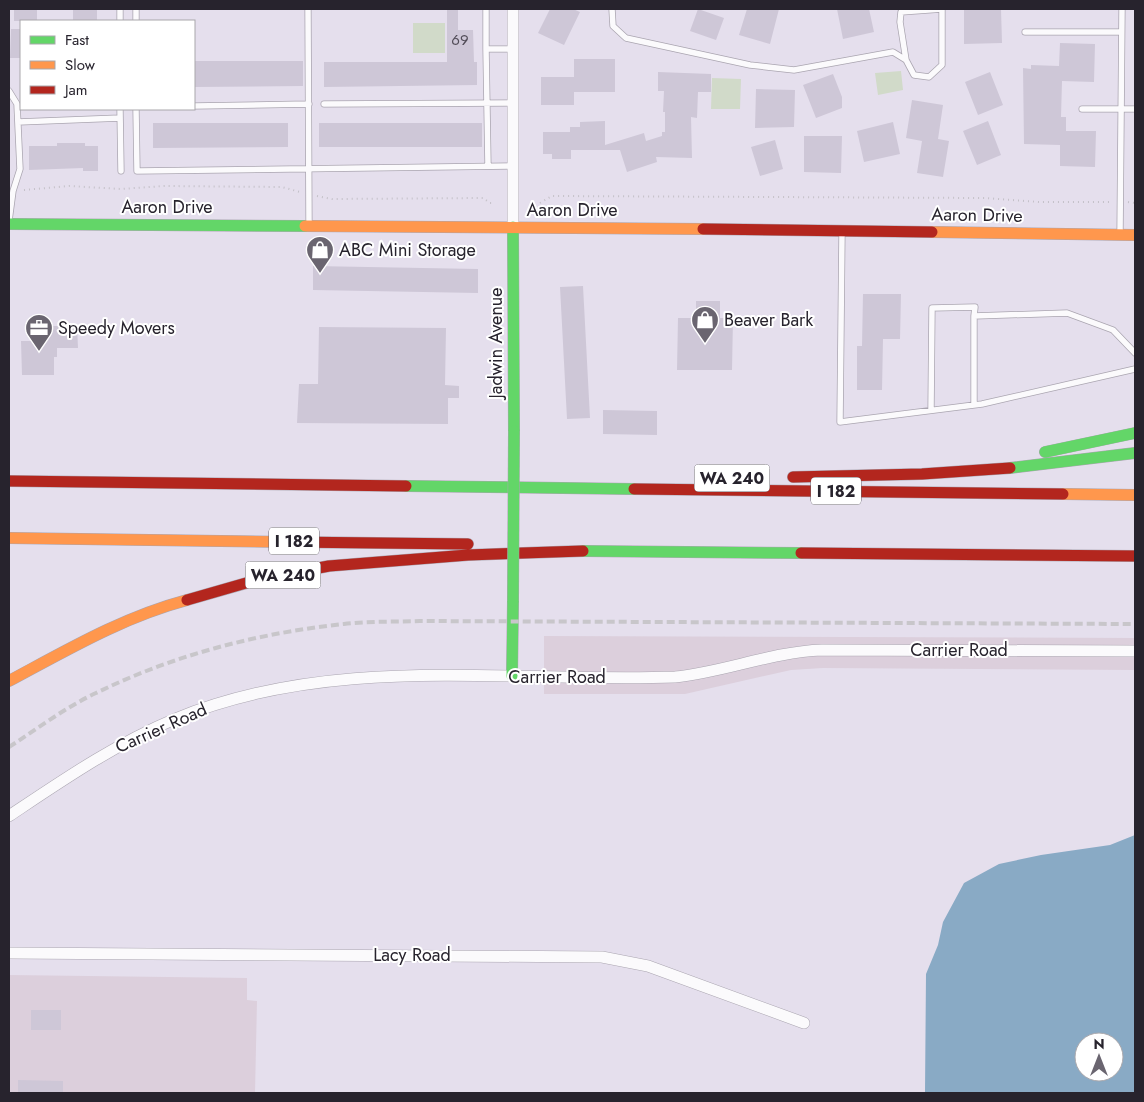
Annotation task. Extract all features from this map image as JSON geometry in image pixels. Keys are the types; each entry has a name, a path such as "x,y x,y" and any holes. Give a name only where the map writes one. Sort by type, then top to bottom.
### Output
{"main road":[{"name":"Aaron Drive","path":"9,224 842,230 1135,235"},
{"name":"Jadwin Avenue","path":"512,676 513,227"},
{"path":"928,473 1135,433"},
{"name":"WA 240","path":"777,477 928,473 1066,463 1135,453"},
{"name":"WA 240","path":"536,488 613,480 728,478"},
{"name":"I 182","path":"9,481 1135,495"},
{"name":"I 182","path":"9,538 443,542 578,551 1135,556"},
{"name":"WA 240","path":"9,681 113,626 160,607 260,579 329,566 392,560 578,551"}],"street":[{"name":"Jadwin Avenue","path":"513,9 513,227"},
{"name":"Carrier Road","path":"9,816 88,764 134,738 183,716 239,697 300,684 363,676 659,677 690,675 802,650 1135,651"},
{"name":"Lacy Road","path":"9,953 602,957 648,966 804,1023"}],"lane":[{"path":"308,9 309,226"},
{"path":"486,9 488,166"},
{"path":"612,9 613,26 626,38 750,65 794,70 893,52 906,60"},
{"path":"942,9 942,65 929,77 914,75 906,60 900,22 901,12 942,9"},
{"path":"1120,235 1120,32 1122,9"},
{"path":"1025,32 1120,32"},
{"path":"486,49 513,49"},
{"path":"9,91 17,104 20,169 13,191 9,224"},
{"path":"324,104 513,103"},
{"path":"195,106 309,104"},
{"path":"1082,109 1135,109"},
{"path":"120,110 121,171"},
{"path":"136,110 137,171 513,166"},
{"path":"18,122 120,118"},
{"path":"842,230 840,422 974,405 1135,369"},
{"path":"931,410 932,308 974,307 974,405"},
{"path":"974,316 1067,313 1113,330 1135,353"}],"path":[{"path":"13,191 69,186 121,189 164,186 282,187 332,199 483,198 490,203 495,203"},
{"path":"540,202 552,196 985,198 1039,202 1135,202"}],"shaded area":[{"path":"544,636 1135,638 1135,670 823,668 791,670 685,694 544,694"},
{"path":"9,975 247,978 247,1000 257,1001 255,1093 9,1093"}],"green space":[{"path":"413,23 445,23 445,53 413,53"},
{"path":"901,71 903,90 878,95 875,73"},
{"path":"712,78 741,79 740,109 711,109"}],"water":[{"path":"1135,835 1135,1093 925,1093 926,974 938,945 943,922 964,883 999,864 1041,855 1110,845"}],"building":[{"path":"14,9 37,9 37,20 14,21"},
{"path":"73,9 97,9 97,20 73,20"},
{"path":"447,9 458,9 458,30 473,30 474,62 477,62 477,85 324,87 324,62 447,62"},
{"path":"550,9 573,9 580,12 564,45 538,33"},
{"path":"698,9 724,18 716,40 690,31"},
{"path":"747,9 779,9 770,44 739,35"},
{"path":"837,9 869,9 874,32 843,39"},
{"path":"964,9 1001,9 1002,43 964,44"},
{"path":"11,29 20,29 20,58 10,58"},
{"path":"1060,43 1095,44 1094,82 1062,81 1061,117 1066,117 1066,131 1096,131 1095,167 1060,166 1060,145 1024,144 1023,68 1031,69 1031,65 1059,66"},
{"path":"574,59 615,59 615,92 574,92 574,105 541,105 541,77 574,77"},
{"path":"195,61 303,61 303,86 195,87"},
{"path":"658,72 711,74 711,92 698,92 697,118 691,117 692,158 656,157 657,162 627,172 620,150 571,150 571,159 552,159 552,154 543,154 543,132 570,132 570,127 580,127 580,122 605,121 605,145 644,133 646,141 662,136 662,132 665,132 665,112 663,112 664,91 658,91"},
{"path":"990,72 1003,105 978,115 965,82"},
{"path":"833,74 842,97 842,108 816,118 803,85"},
{"path":"756,89 795,90 794,127 755,128"},
{"path":"912,100 943,105 938,139 949,141 943,177 917,173 922,141 906,138"},
{"path":"988,121 1001,155 977,165 963,131"},
{"path":"893,122 900,154 864,162 857,131"},
{"path":"153,123 288,123 288,147 153,148"},
{"path":"319,123 482,123 482,147 319,147"},
{"path":"804,136 842,136 841,173 804,172"},
{"path":"775,140 783,169 760,176 751,147"},
{"path":"57,143 85,143 85,146 98,146 98,171 83,171 83,168 29,170 29,146 57,146"},
{"path":"313,266 478,269 478,293 313,290"},
{"path":"583,286 590,418 567,419 560,287"},
{"path":"863,294 901,294 900,339 883,339 882,390 857,390 857,346 862,346"},
{"name":"Beaver Bark","path":"696,301 720,301 720,318 733,318 732,370 677,370 678,318 696,318"},
{"name":"Speedy Movers","path":"33,326 77,326 78,348 57,348 57,357 54,357 54,375 22,375 21,341 33,341"},
{"path":"319,327 446,328 445,385 459,386 459,398 448,398 448,424 297,423 299,384 318,384"},
{"path":"603,410 657,411 657,435 603,434"},
{"path":"31,1010 61,1010 61,1030 31,1030"},
{"path":"18,1080 63,1081 63,1093 18,1093"}],"railway":[{"path":"9,747 63,711 85,699 156,667 248,640 280,633 344,624 420,621 1135,624"}],"traffic: fast":[{"path":"9,224 305,226"},
{"path":"513,227 514,431"},
{"path":"513,601 514,431"},
{"path":"1045,452 1135,433"},
{"path":"1010,468 1135,453"},
{"path":"406,486 634,489"},
{"path":"583,551 801,553"},
{"path":"512,676 513,601"}],"traffic: slow":[{"path":"305,226 703,229"},
{"path":"932,232 1135,235"},
{"path":"1063,494 1135,495"},
{"path":"9,538 289,542"},
{"path":"9,681 118,625 140,615 187,600"}],"traffic: jam":[{"path":"703,229 932,232"},
{"path":"793,477 922,474 1010,468"},
{"path":"9,481 406,486"},
{"path":"634,489 1063,494"},
{"path":"289,542 468,544"},
{"path":"187,600 260,579 329,566 468,555 583,551"},
{"path":"801,553 1135,556"}],"place":[{"name":"ABC Mini Storage","path":"320,274"},
{"name":"Beaver Bark","path":"705,344"},
{"name":"Speedy Movers","path":"39,352"}]}
